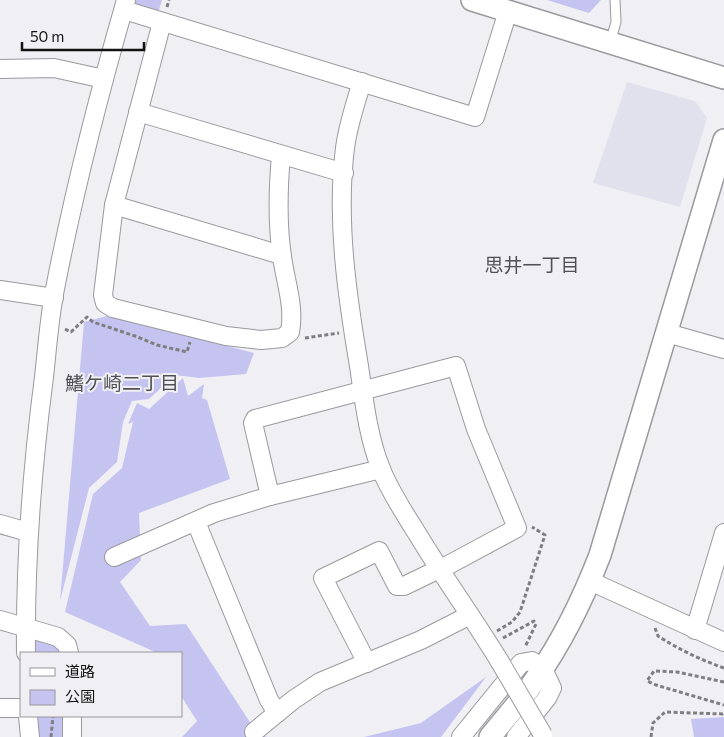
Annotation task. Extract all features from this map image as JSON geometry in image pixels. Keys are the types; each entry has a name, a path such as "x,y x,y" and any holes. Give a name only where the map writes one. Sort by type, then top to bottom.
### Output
{"street":[{"path":"472,0 724,78"},
{"path":"26,652 28,532 40,406 54,298 68,222 104,79 125,5 162,22 475,117 508,11"},
{"path":"162,22 114,205 103,295 105,303 113,308 226,336 261,340 282,338 290,332 292,319 281,255 278,185 281,156"},
{"path":"0,69 54,68 104,79"},
{"path":"362,82 351,118 345,149 342,222 353,330 370,428 381,469 400,506 488,642 544,736"},
{"path":"138,112 281,156 344,173"},
{"path":"490,737 539,676 564,634 590,581 600,555 667,333 718,180 724,140"},
{"path":"114,205 281,255"},
{"path":"0,290 54,298"},
{"path":"667,333 724,349"},
{"path":"270,496 252,423 256,419 456,366 476,429 517,528 404,586 397,586 379,551 323,578 367,663"},
{"path":"114,557 214,513 270,496 381,469"},
{"path":"196,522 269,700 277,713"},
{"path":"0,524 28,532"},
{"path":"695,630 724,533"},
{"path":"590,581 724,642"},
{"path":"254,732 320,682 421,640 470,615"},
{"path":"0,620 58,637 67,645 70,652"},
{"path":"461,737 521,663 532,661 539,676 552,688 547,698 516,737"},
{"path":"0,708 20,708"},
{"path":"28,717 30,737"},
{"path":"72,717 72,737"}],"lane":[{"path":"610,43 616,22 615,0"}],"path":[{"path":"71,332 87,317 93,322 157,345 187,352"},
{"path":"290,332 299,339 353,330"},
{"path":"488,642 512,622 520,612 546,535 524,523 517,528"},
{"path":"661,614 655,629 658,636 689,654 724,668"},
{"path":"488,642 534,621 536,624 523,650"},
{"path":"724,682 677,672 654,671 647,681 656,686 724,705"},
{"path":"651,737 653,724 666,712 723,714 724,712"},
{"path":"51,737 53,717"}],"shaded area":[{"path":"627,82 695,101 707,118 680,207 593,183"}],"green space":[{"path":"134,0 162,0 158,13 140,9"},
{"path":"547,0 601,0 589,13"},
{"path":"111,315 254,353 246,374 199,378 175,375 149,399 132,401 123,422 117,462 89,488 60,601 84,322"},
{"path":"183,378 188,396 204,384 202,398 207,400 230,479 139,513 141,560 120,582 150,626 186,624 257,733 267,737 182,737 197,721 182,698 182,652 154,652 65,612 93,494 122,468 133,422 128,424 137,403 149,409"},
{"path":"40,638 56,643 60,652 33,652 33,643"},
{"path":"486,677 441,737 364,737 421,723"},
{"path":"35,717 65,717 67,737 36,737"},
{"path":"724,717 724,737 694,737 691,719"}],"district":[{"name":"思井一丁目","path":"532,265"},
{"name":"鰭ケ崎二丁目","path":"122,383"}]}
